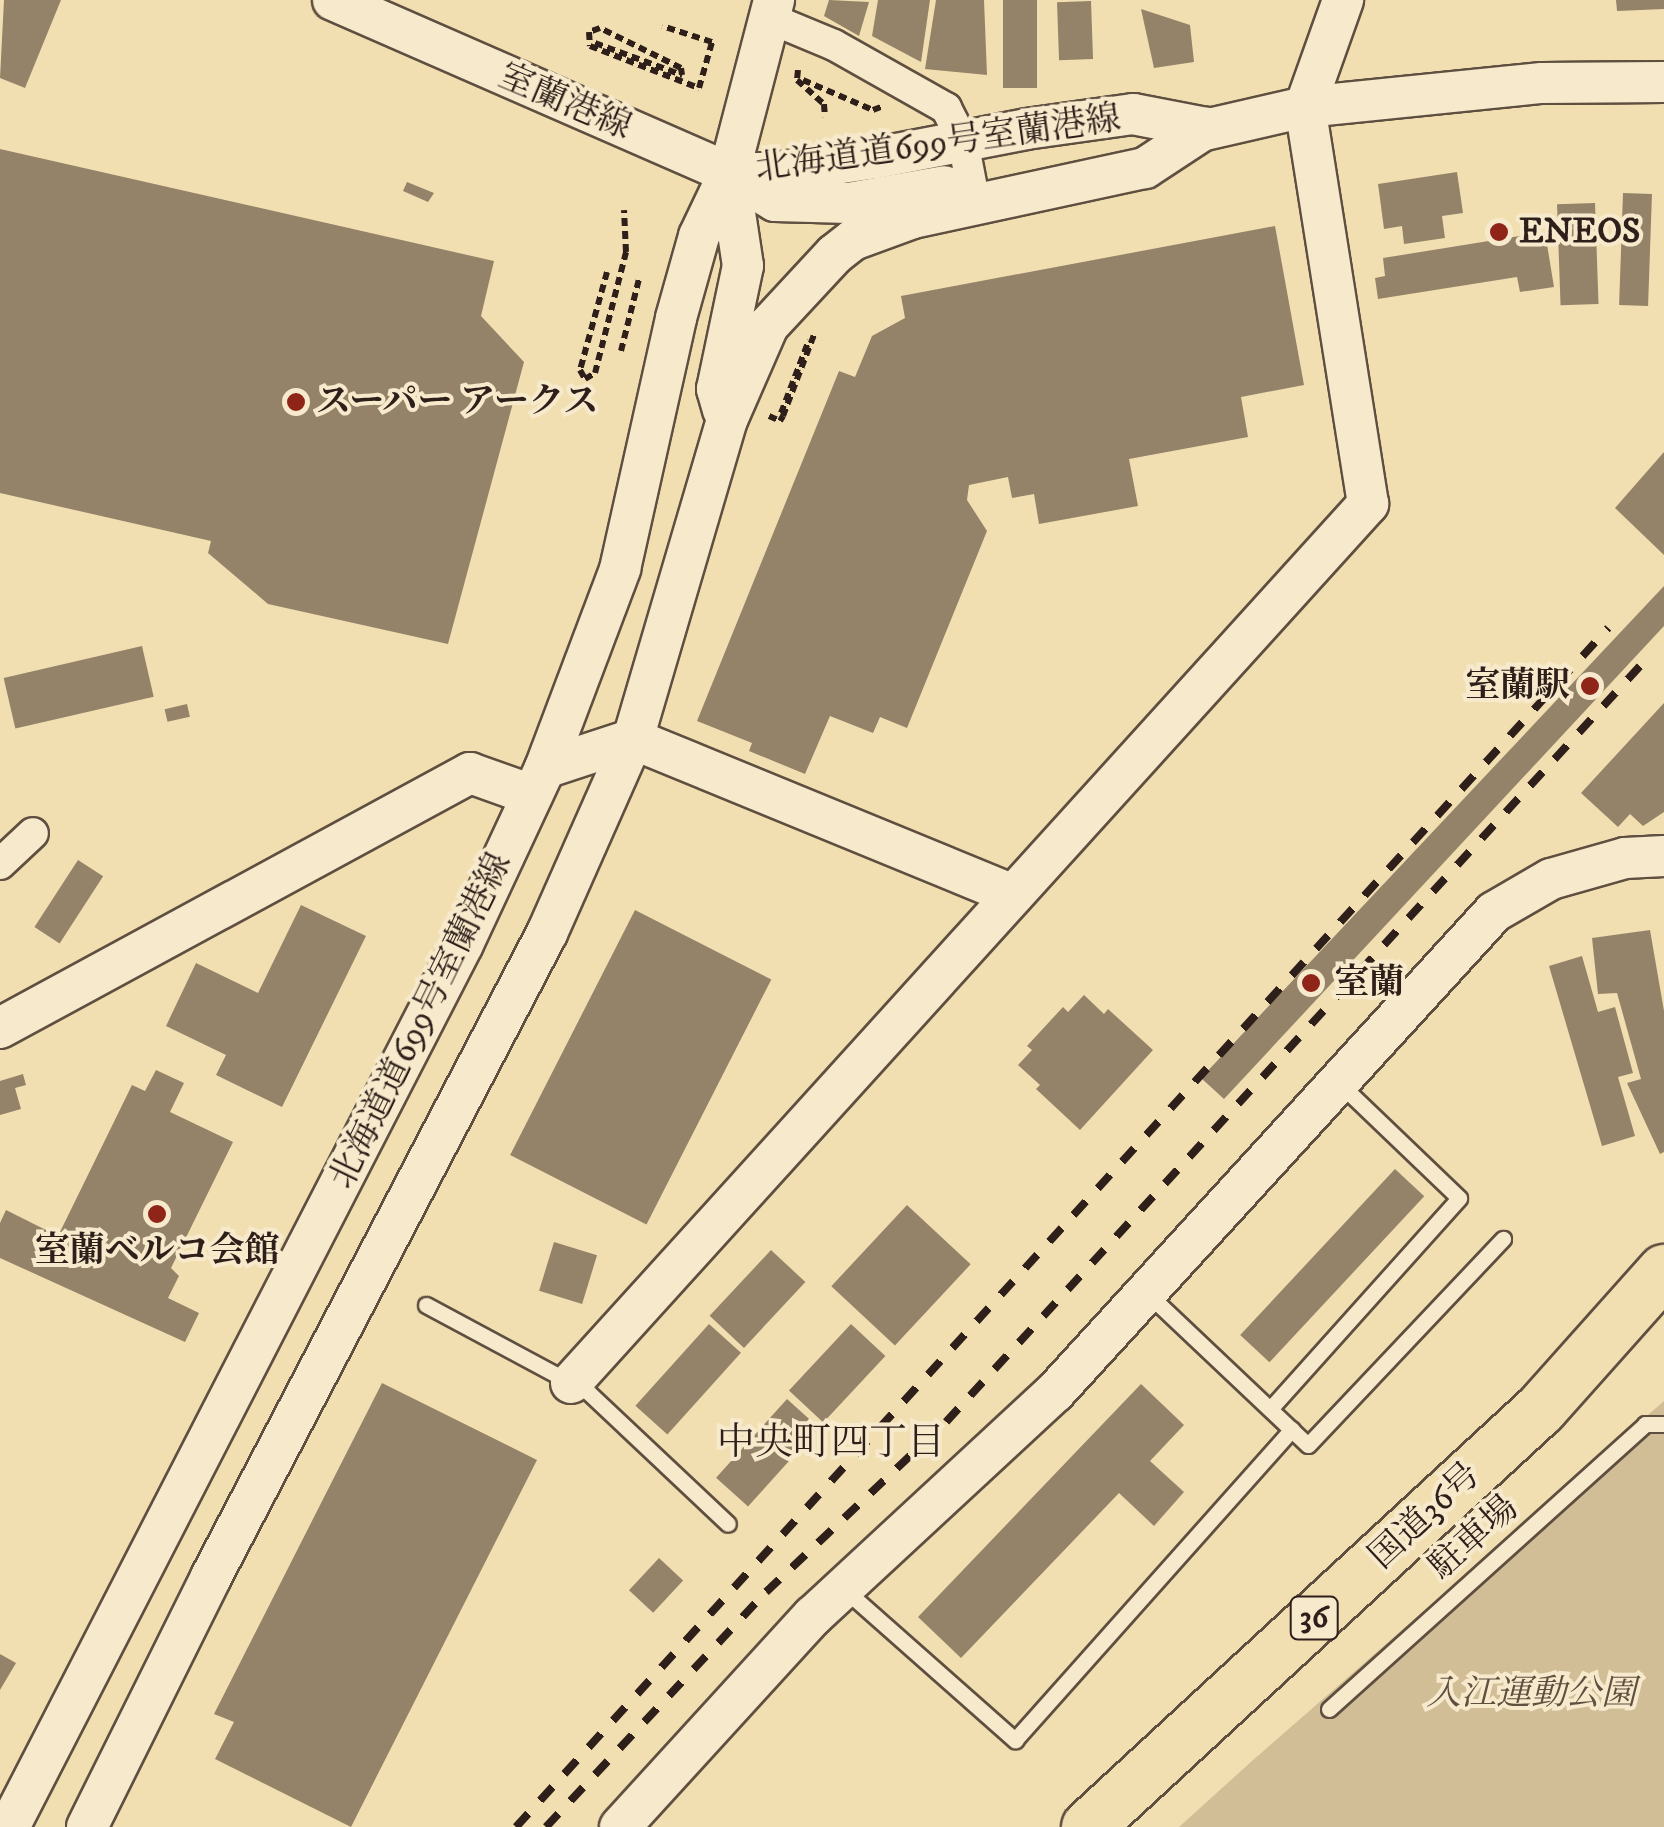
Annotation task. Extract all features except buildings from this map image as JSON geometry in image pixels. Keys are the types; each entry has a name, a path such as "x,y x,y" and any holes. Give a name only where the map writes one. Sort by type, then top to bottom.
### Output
{"highway":[{"name":"国道36号","path":"1088,1827 1541,1409 1664,1271"},
{"name":"国道36号","path":"1541,1409 1664,1320"}],"main road":[{"name":"室蘭港線","path":"333,0 729,173"},
{"path":"570,1382 1368,504 1305,107 1343,0"},
{"path":"729,173 771,9"},
{"name":"北海道道699号室蘭港線","path":"729,173 776,201 850,203 972,193 1145,168 1206,128 1305,107 1542,83 1664,82"},
{"name":"北海道道699号室蘭港線","path":"729,173 791,170 1133,114 1206,128"},
{"name":"北海道道699号室蘭港線","path":"726,420 717,389 743,266 729,173"},
{"name":"北海道道699号室蘭港線","path":"9,1827 464,944 538,782 620,569 676,318 699,236 729,173"},
{"name":"北海道道699号室蘭港線","path":"86,1827 211,1577 547,932 634,738 726,420 768,326 853,240 972,193"},
{"path":"0,1028 470,773 538,782 634,738 1013,895"},
{"path":"620,1827 843,1588 1055,1392 1494,912 1551,878 1625,858 1664,856"}],"street":[{"path":"771,9 946,108 963,141 972,193"},
{"path":"0,864 33,833"}],"lane":[{"path":"1270,1409 1459,1198 1340,1084"},
{"path":"1146,1292 1308,1445 1503,1239"},
{"path":"426,1304 588,1392 728,1524"},
{"name":"駐車場","path":"1330,1708 1645,1424 1664,1424"},
{"path":"843,1588 1015,1740 1292,1430"}],"path":[{"path":"595,43 682,75 681,68 600,28 589,32 590,46 699,88 712,42 662,26"},
{"path":"809,64 798,68 796,80 824,104 826,116"},
{"path":"804,80 872,110 885,106 879,95"},
{"path":"606,272 580,370 586,379 595,373 626,252 624,210"},
{"path":"621,351 639,279"}],"green space":[{"name":"入江運動公園","path":"1664,1401 1664,1827 1179,1827 1252,1761"}],"railway":[{"path":"516,1827 1608,628"},
{"path":"546,1827 766,1592 946,1422 1641,665"}],"place":[{"name":"ENEOS","path":"1499,232"},
{"name":"スーパー アークス","path":"296,402"},
{"name":"室蘭駅","path":"1590,686"},
{"name":"室蘭","path":"1311,983"},
{"name":"室蘭ベルコ会館","path":"157,1214"}],"district":[{"name":"中央町四丁目","path":"831,1444"}]}
